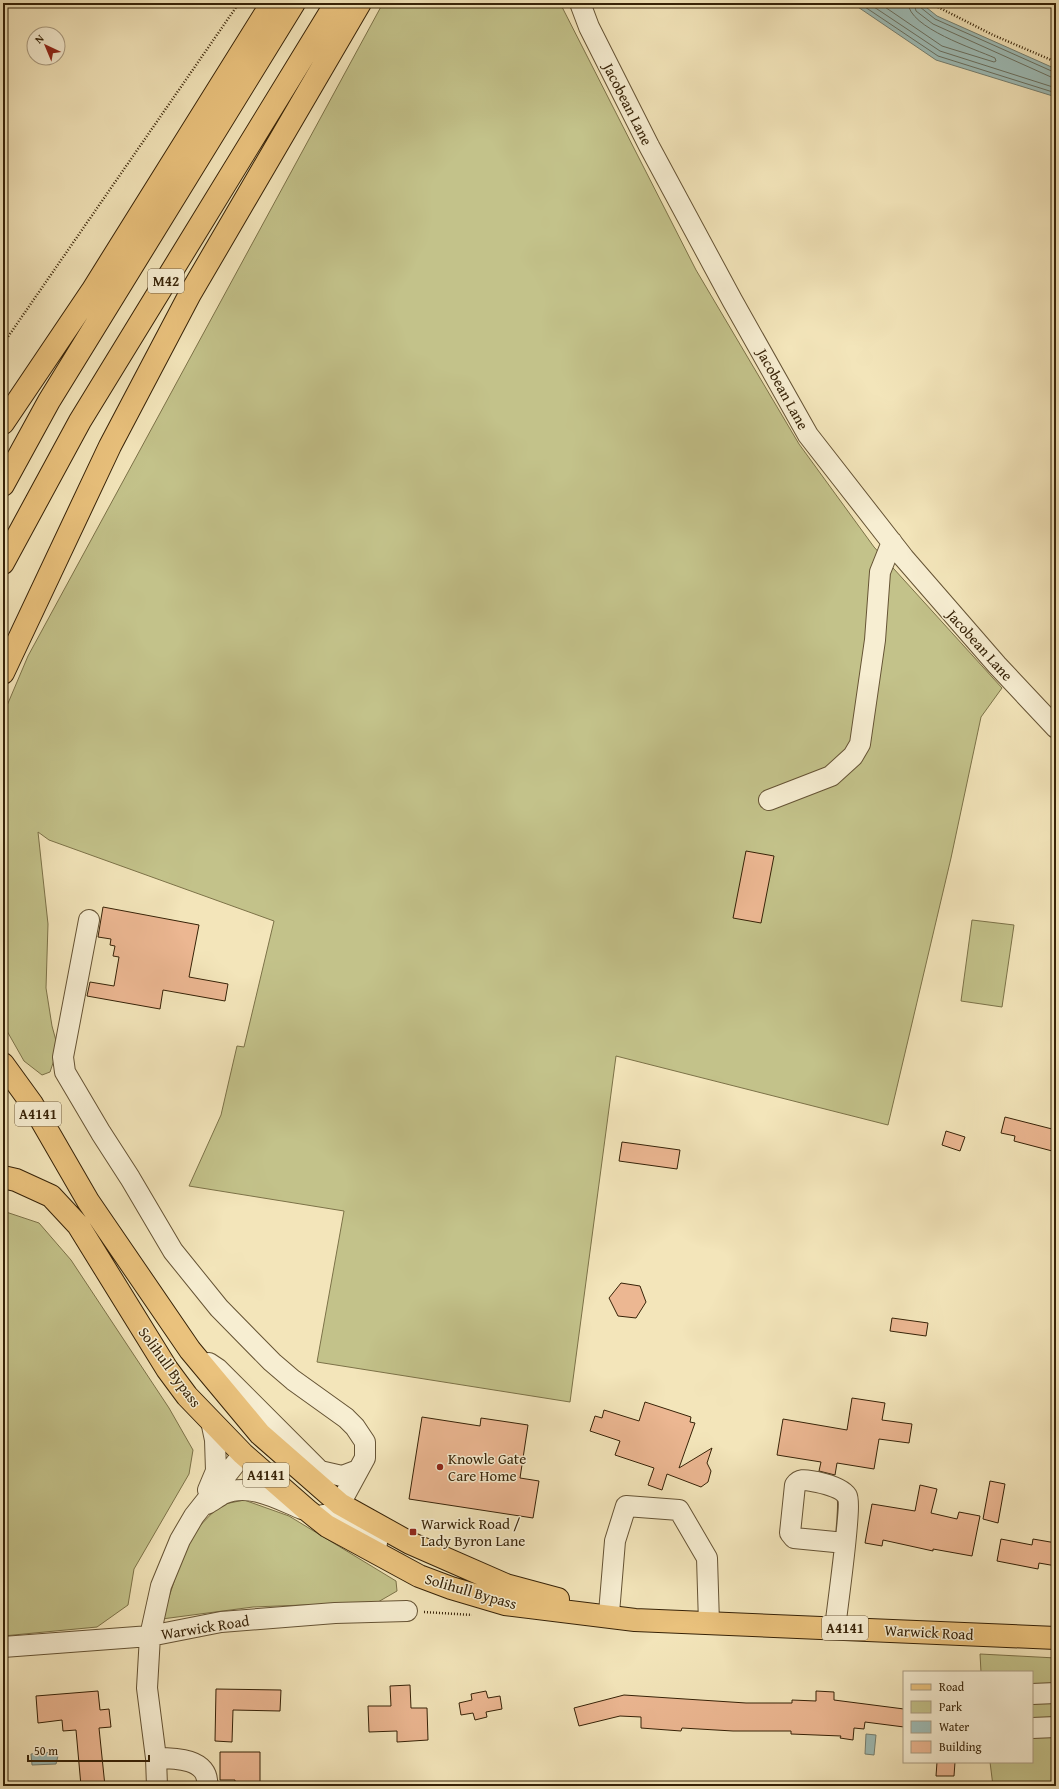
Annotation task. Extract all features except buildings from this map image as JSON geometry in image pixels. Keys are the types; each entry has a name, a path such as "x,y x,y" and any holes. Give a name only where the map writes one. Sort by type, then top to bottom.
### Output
{"main road":[{"path":"3,423 92,291 272,3"},
{"name":"M42","path":"3,485 53,394 294,3"},
{"name":"M42","path":"3,563 80,421 336,3"},
{"path":"3,673 110,446 190,294 360,3"},
{"name":"A4141","path":"3,1064 32,1104 88,1200 190,1350"},
{"name":"Solihull Bypass","path":"3,1177 16,1180 51,1196 78,1225 167,1369 187,1396 243,1454 327,1526 419,1576 451,1588 504,1604 635,1620"},
{"path":"150,1292 164,1331 213,1401 240,1430 244,1440 243,1454"},
{"name":"Solihull Bypass","path":"190,1350 260,1434 338,1511 506,1585 635,1620"},
{"name":"Warwick Road","path":"635,1620 1056,1638"}],"street":[{"name":"Jacobean Lane","path":"580,3 588,28 649,146 732,300 808,435 892,542 997,665 1056,728"},
{"path":"769,800 831,776 853,756 860,744 876,640 880,572 892,542"},
{"path":"89,920 63,1058 65,1072 100,1133 130,1178 173,1252 219,1308 272,1362 293,1380 346,1418 355,1427 365,1442 365,1458 338,1511"},
{"path":"190,1350 218,1369 320,1471 342,1476 358,1470"},
{"path":"200,1508 216,1471 215,1440 211,1421"},
{"path":"157,1786 156,1758 147,1688 150,1636 161,1586 170,1560 194,1516 243,1454"},
{"path":"200,1508 224,1494 237,1490 260,1491 309,1512 338,1511 419,1576"},
{"path":"609,1613 615,1541 626,1506 679,1510 707,1558 710,1623"},
{"path":"835,1628 845,1543"},
{"name":"Warwick Road","path":"3,1647 150,1636 221,1622 335,1612 407,1611"},
{"path":"1033,1694 1056,1693"},
{"path":"1033,1728 1056,1727"},
{"path":"156,1758 183,1759 194,1763 205,1773 208,1786"}],"path":[{"path":"3,344 239,3"},
{"path":"930,3 986,31 1056,62"}],"green space":[{"path":"383,3 560,3 696,270 799,444 874,547 1002,688 981,717 951,858 888,1125 616,1056 570,1402 317,1362 344,1211 189,1186 221,1115 237,1046 244,1047 274,921 49,840 38,832 48,924 46,988 52,1026 58,1048 50,1072 42,1075 24,1061 3,1024 3,715 28,656"},
{"path":"972,920 1014,925 1002,1007 961,1001"},
{"path":"3,1211 39,1223 71,1260 169,1408 193,1450 189,1474 134,1569 128,1605 97,1627 3,1636"},
{"path":"244,1500 289,1516 396,1581 397,1591 378,1602 253,1607 162,1619 188,1538 220,1505"},
{"path":"980,1654 1056,1658 1056,1786 993,1786 990,1763 1033,1763 1033,1671 981,1671"}],"water":[{"path":"852,3 921,3 937,16 1056,69 1056,97 936,60"},
{"path":"866,1734 876,1735 874,1755 865,1754"},
{"path":"54,1752 58,1756 56,1764 32,1765 31,1754"}],"place":[{"name":"Knowle Gate Care Home","path":"440,1467"},
{"name":"Warwick Road / Lady Byron Lane","path":"413,1532"}]}
